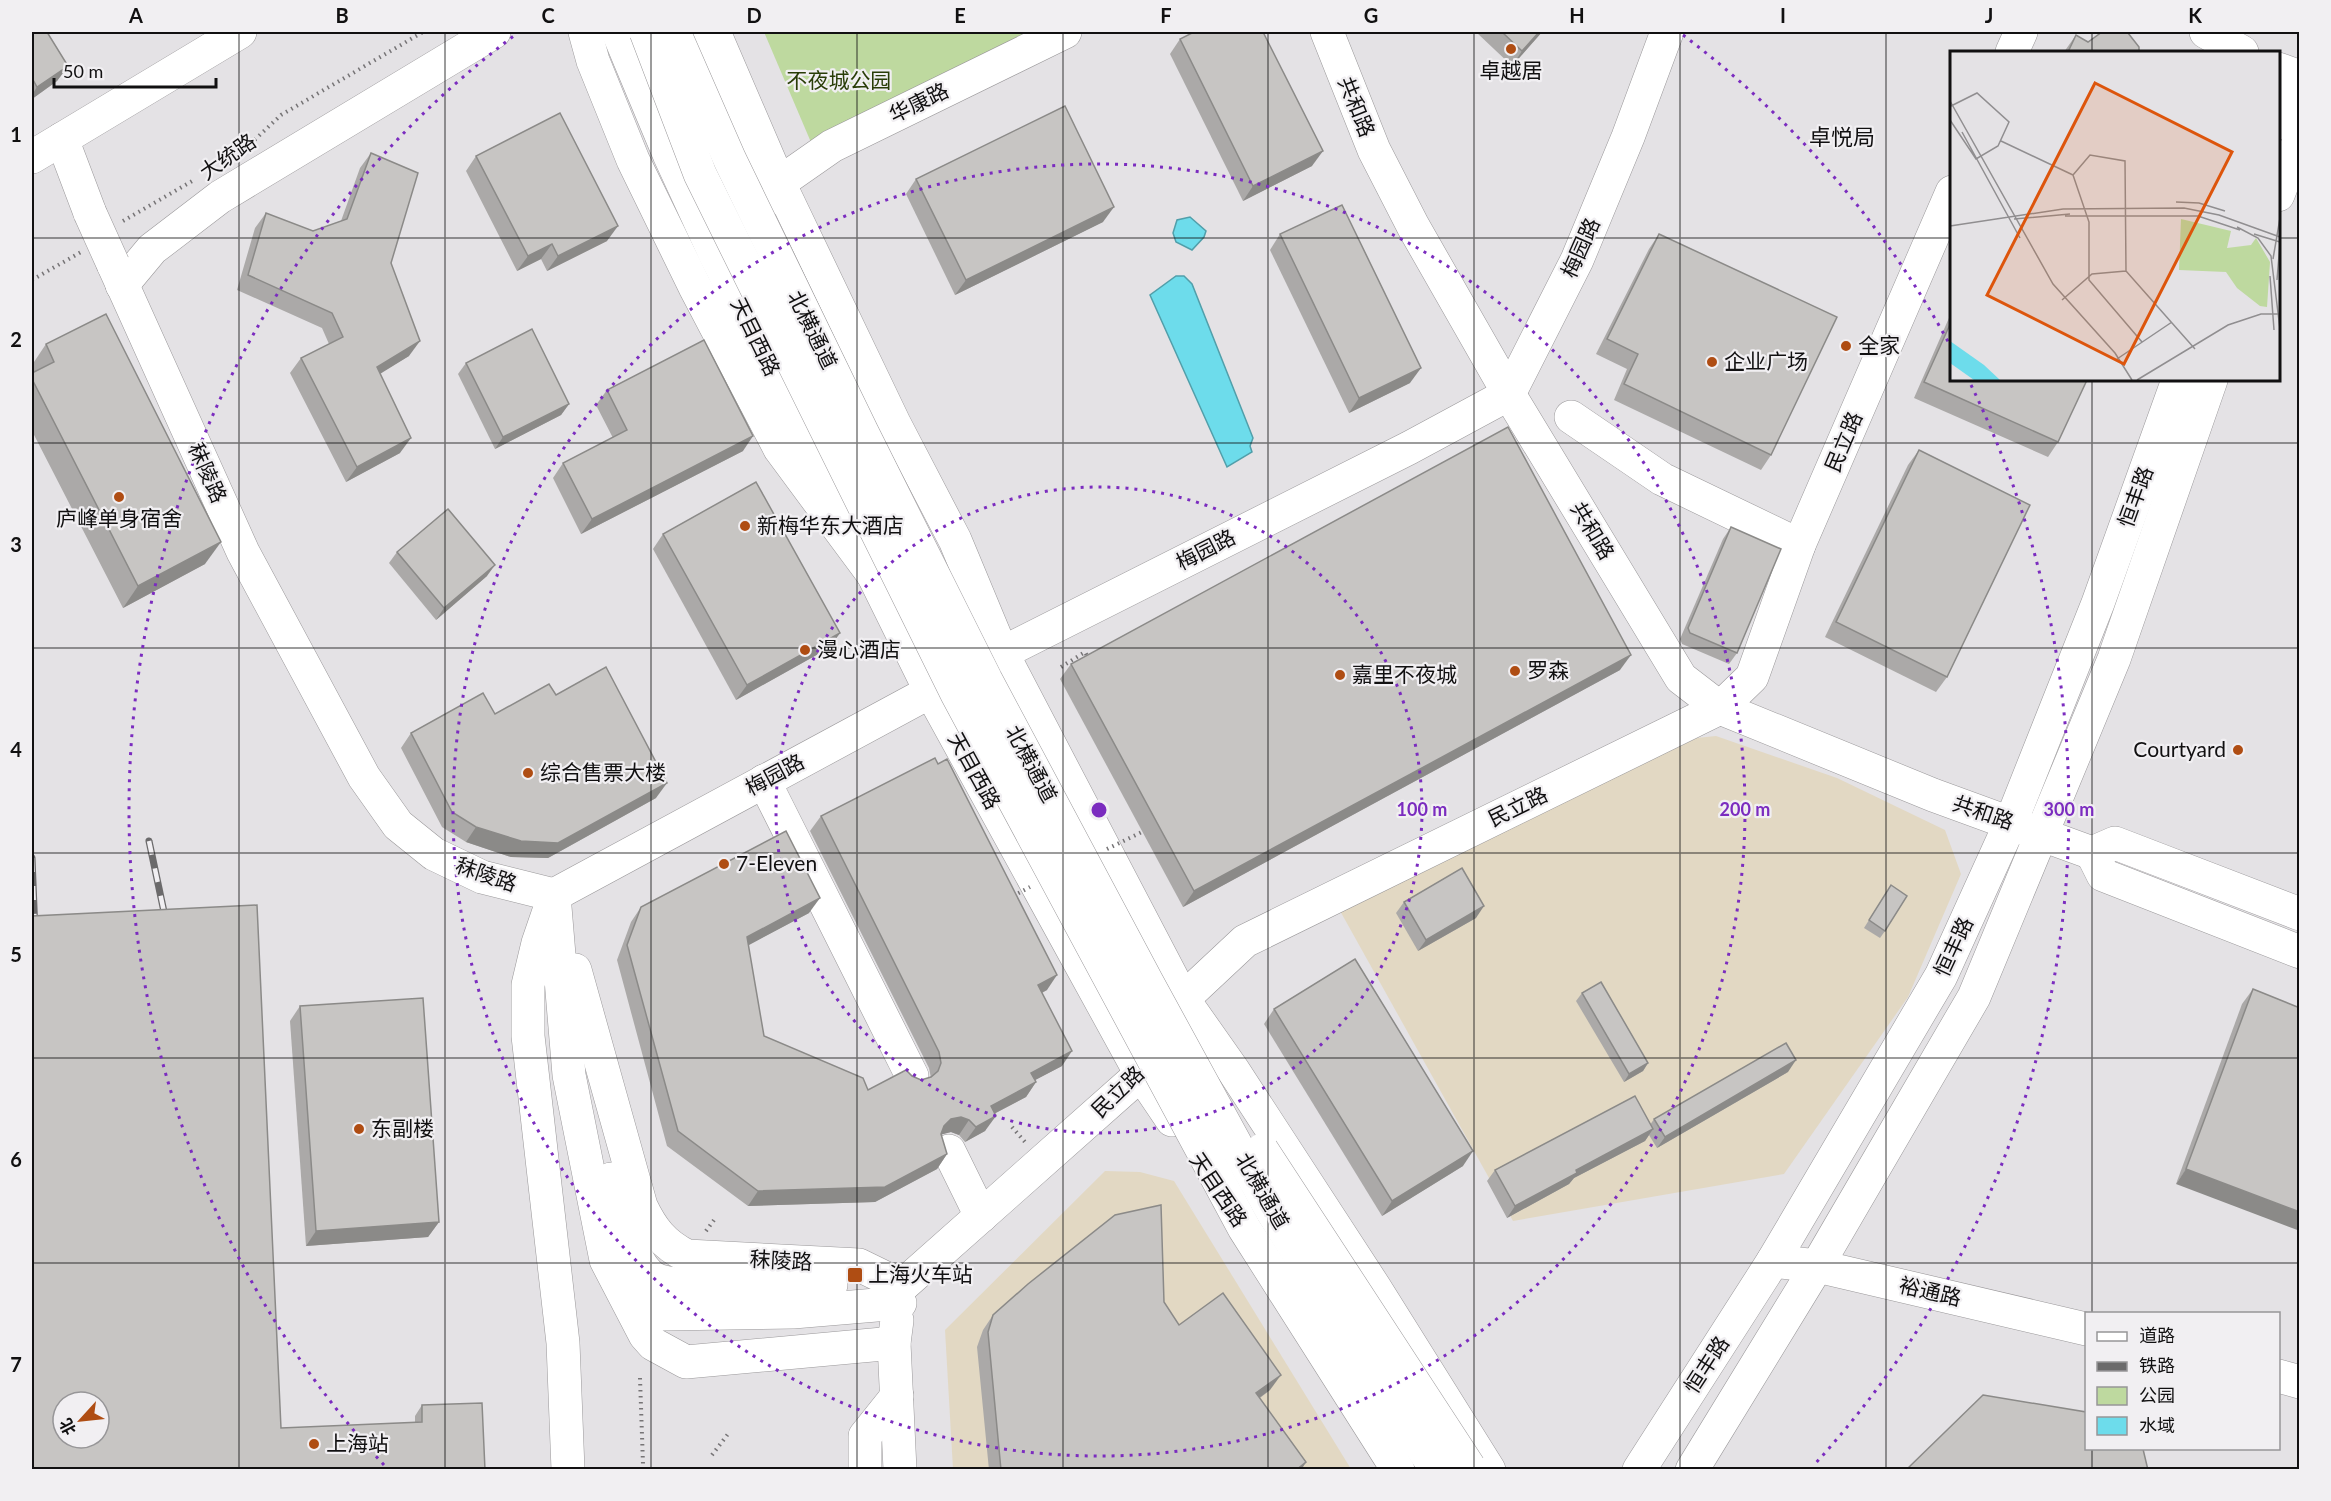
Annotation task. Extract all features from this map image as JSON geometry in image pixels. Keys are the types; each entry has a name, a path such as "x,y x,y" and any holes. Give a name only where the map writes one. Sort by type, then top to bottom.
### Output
{"main road":[{"path":"32,157 240,32"},
{"name":"大统路","path":"107,266 159,242 220,197 494,32"},
{"path":"585,32 592,61 633,160 695,287 780,449 877,580"},
{"name":"天目西路","path":"618,32 714,254 931,692 1141,1074 1403,1470"},
{"name":"北横通道","path":"646,32 700,174 957,694 1244,1228 1398,1470"},
{"name":"北横通道","path":"674,32 730,160 986,680 1272,1211 1380,1384 1464,1469"},
{"path":"697,32 746,151 779,261"},
{"path":"714,32 779,183 894,423 956,540 1002,653 1183,999 1197,1057 1464,1469"},
{"name":"华康路","path":"779,183 832,146 1065,32"},
{"name":"共和路","path":"1327,32 1362,122 1393,188 1509,394 1681,678 1720,708 1932,795 2092,853"},
{"name":"梅园路","path":"554,895 1002,653 1408,448 1509,394 1576,260 1628,137 1667,32"},
{"path":"2012,51 2021,32"},
{"path":"2206,32 2240,51"},
{"path":"2280,70 2300,78 2280,119"},
{"path":"2280,190 2300,138"},
{"name":"秣陵路","path":"62,139 103,219 107,266 243,552 371,787 398,825 434,854 482,877 554,895 640,1206 652,1229 669,1248 687,1256 859,1265 901,1295"},
{"name":"民立路","path":"901,1295 981,1216 1141,1074 1183,999 1245,941 1720,708 1752,677 1799,545 1950,197"},
{"name":"恒丰路","path":"1639,1470 1773,1262 1941,976 2011,822 2098,603 2178,381"},
{"name":"恒丰路","path":"1692,1470 1816,1266 1974,997 2114,659 2211,381"},
{"path":"1571,417 1662,478 1799,545"},
{"path":"764,781 912,1076"},
{"path":"2300,914 2115,843 2092,853 2103,875 2300,952"},
{"path":"554,895 569,1075 606,1260 645,1335 653,1344 686,1362 894,1343"},
{"path":"554,895 538,942 528,985 528,1036 563,1343 568,1470"},
{"path":"569,1075 598,1134 633,1249 652,1277 679,1284 901,1295"},
{"path":"949,1151 981,1216"},
{"name":"裕通路","path":"1773,1262 1816,1266 2085,1329"},
{"path":"616,1277 636,1302 664,1314 793,1312 901,1295"},
{"path":"900,1470 894,1343 901,1295"},
{"path":"2280,1377 2300,1382"},
{"path":"865,1470 865,1436 897,1396"}],"path":[{"name":"大统路","path":"243,151 280,116 423,32"},
{"name":"大统路","path":"103,219 199,178"},
{"path":"32,280 107,266"},
{"path":"1061,667 1085,652 1090,663"},
{"path":"640,1378 643,1464"},
{"path":"712,1455 728,1434"}],"shaded area":[{"path":"1716,736 1837,778 1945,830 1961,874 1908,997 1784,1174 1513,1221 1339,909 1687,739"},
{"path":"1105,1171 1140,1172 1174,1181 1351,1469 953,1469 945,1330"}],"green space":[{"name":"不夜城公园","path":"764,32 1066,32 813,147"}],"water":[{"path":"1190,217 1206,231 1204,237 1192,250 1176,242 1173,233 1177,220"},
{"path":"1176,276 1184,276 1192,284 1253,438 1250,446 1252,452 1227,467 1150,295"}],"building":[{"path":"32,32 47,32 68,66 37,87 32,78"},
{"path":"1194,32 1263,32 1323,151 1253,186 1180,39"},
{"path":"1502,32 1539,32 1522,51"},
{"path":"2102,32 2125,32 2139,47 2139,51 2068,51 2076,35 2088,42"},
{"path":"1065,106 1114,207 966,280 916,179"},
{"path":"560,113 618,226 558,256 552,244 528,256 476,156"},
{"path":"371,153 418,173 391,263 420,341 377,367 411,438 357,467 301,358 343,337 332,313 248,275 266,213 313,231 347,219"},
{"path":"1342,205 1421,368 1359,398 1280,234"},
{"name":"企业广场","path":"1659,234 1837,317 1771,455 1624,384 1638,354 1607,339"},
{"name":"庐峰单身宿舍","path":"106,314 221,542 138,586 32,379 32,373 54,362 46,344"},
{"path":"1950,324 1950,381 2087,381 2058,442 1924,382"},
{"path":"532,329 569,404 503,437 466,363"},
{"path":"704,340 753,436 592,519 563,463 627,430 607,390"},
{"name":"嘉里不夜城","path":"1508,427 1631,655 1194,891 1071,664"},
{"path":"1919,450 2030,505 1947,677 1836,622"},
{"path":"756,482 840,633 747,685 663,534"},
{"path":"448,509 495,565 444,608 397,552"},
{"path":"1731,527 1781,549 1737,653 1690,633 1688,628"},
{"name":"综合售票大楼","path":"606,667 667,783 558,843 521,841 476,827 452,812 411,733 483,693 495,714 549,684 556,695"},
{"path":"935,758 938,764 947,759 1057,975 1038,985 1072,1051 1031,1073 1036,1082 991,1106 996,1116 976,1127 969,1120 961,1117 951,1119 944,1126 941,1134 947,1154 885,1187 758,1191 678,1131 627,945 641,907 786,831 820,898 747,937 764,1036 863,1078 868,1090 906,1070 921,1080 931,1077 938,1071 941,1063 939,1052 821,816"},
{"path":"1462,868 1484,906 1426,940 1404,902"},
{"path":"1891,885 1907,896 1885,931 1869,920"},
{"path":"257,905 281,1428 422,1422 422,1405 482,1403 485,1470 32,1470 32,916"},
{"path":"1355,959 1473,1151 1392,1201 1274,1009"},
{"path":"1601,982 1648,1063 1629,1074 1582,993"},
{"path":"2253,989 2300,1008 2300,1212 2186,1169"},
{"name":"东副楼","path":"423,998 439,1222 316,1231 300,1006"},
{"path":"1786,1043 1796,1060 1665,1137 1654,1119"},
{"path":"1635,1096 1653,1129 1515,1206 1495,1170"},
{"path":"1161,1205 1164,1302 1179,1325 1223,1293 1281,1375 1256,1393 1306,1462 1296,1470 1001,1470 988,1332 993,1315 1115,1215"},
{"path":"1983,1395 2085,1412 2085,1450 2143,1450 2148,1470 1906,1470"}],"railway":[{"path":"149,841 167,926"},
{"path":"32,858 35,933"}],"place":[{"name":"卓越居","path":"1511,49"},
{"name":"全家","path":"1846,346"},
{"name":"企业广场","path":"1712,362"},
{"name":"庐峰单身宿舍","path":"119,497"},
{"name":"新梅华东大酒店","path":"745,526"},
{"name":"漫心酒店","path":"805,650"},
{"name":"罗森","path":"1515,671"},
{"name":"嘉里不夜城","path":"1340,675"},
{"name":"Courtyard","path":"2238,750"},
{"name":"综合售票大楼","path":"528,773"},
{"name":"7-Eleven","path":"724,864"},
{"name":"东副楼","path":"359,1129"},
{"name":"上海火车站","path":"855,1275"},
{"name":"上海站","path":"314,1444"}],"district":[{"name":"卓悦局","path":"1842,137"}]}
